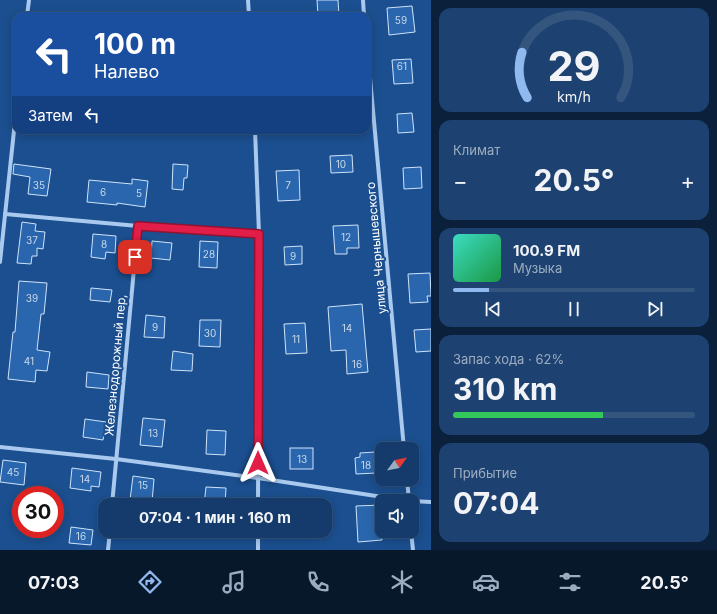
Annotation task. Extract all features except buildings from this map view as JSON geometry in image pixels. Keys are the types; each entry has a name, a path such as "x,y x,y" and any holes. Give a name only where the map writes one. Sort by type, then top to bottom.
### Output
{"street":[{"path":"27,12 28,0"},
{"path":"248,0 249,12"},
{"path":"363,0 364,12"},
{"name":"улица Чернышевского","path":"371,89 403,442"},
{"path":"0,262 14,134"},
{"path":"255,134 259,234 258,498"},
{"path":"5,214 138,226 259,234"},
{"name":"Железнодорожный пер,","path":"113,498 138,226"},
{"path":"0,447 116,459 375,496"},
{"path":"419,501 431,502"},
{"path":"108,550 109,538"},
{"path":"258,538 258,550"},
{"path":"412,538 413,550"}],"route":[{"path":"135,257 138,226 259,234 258,463"}]}
